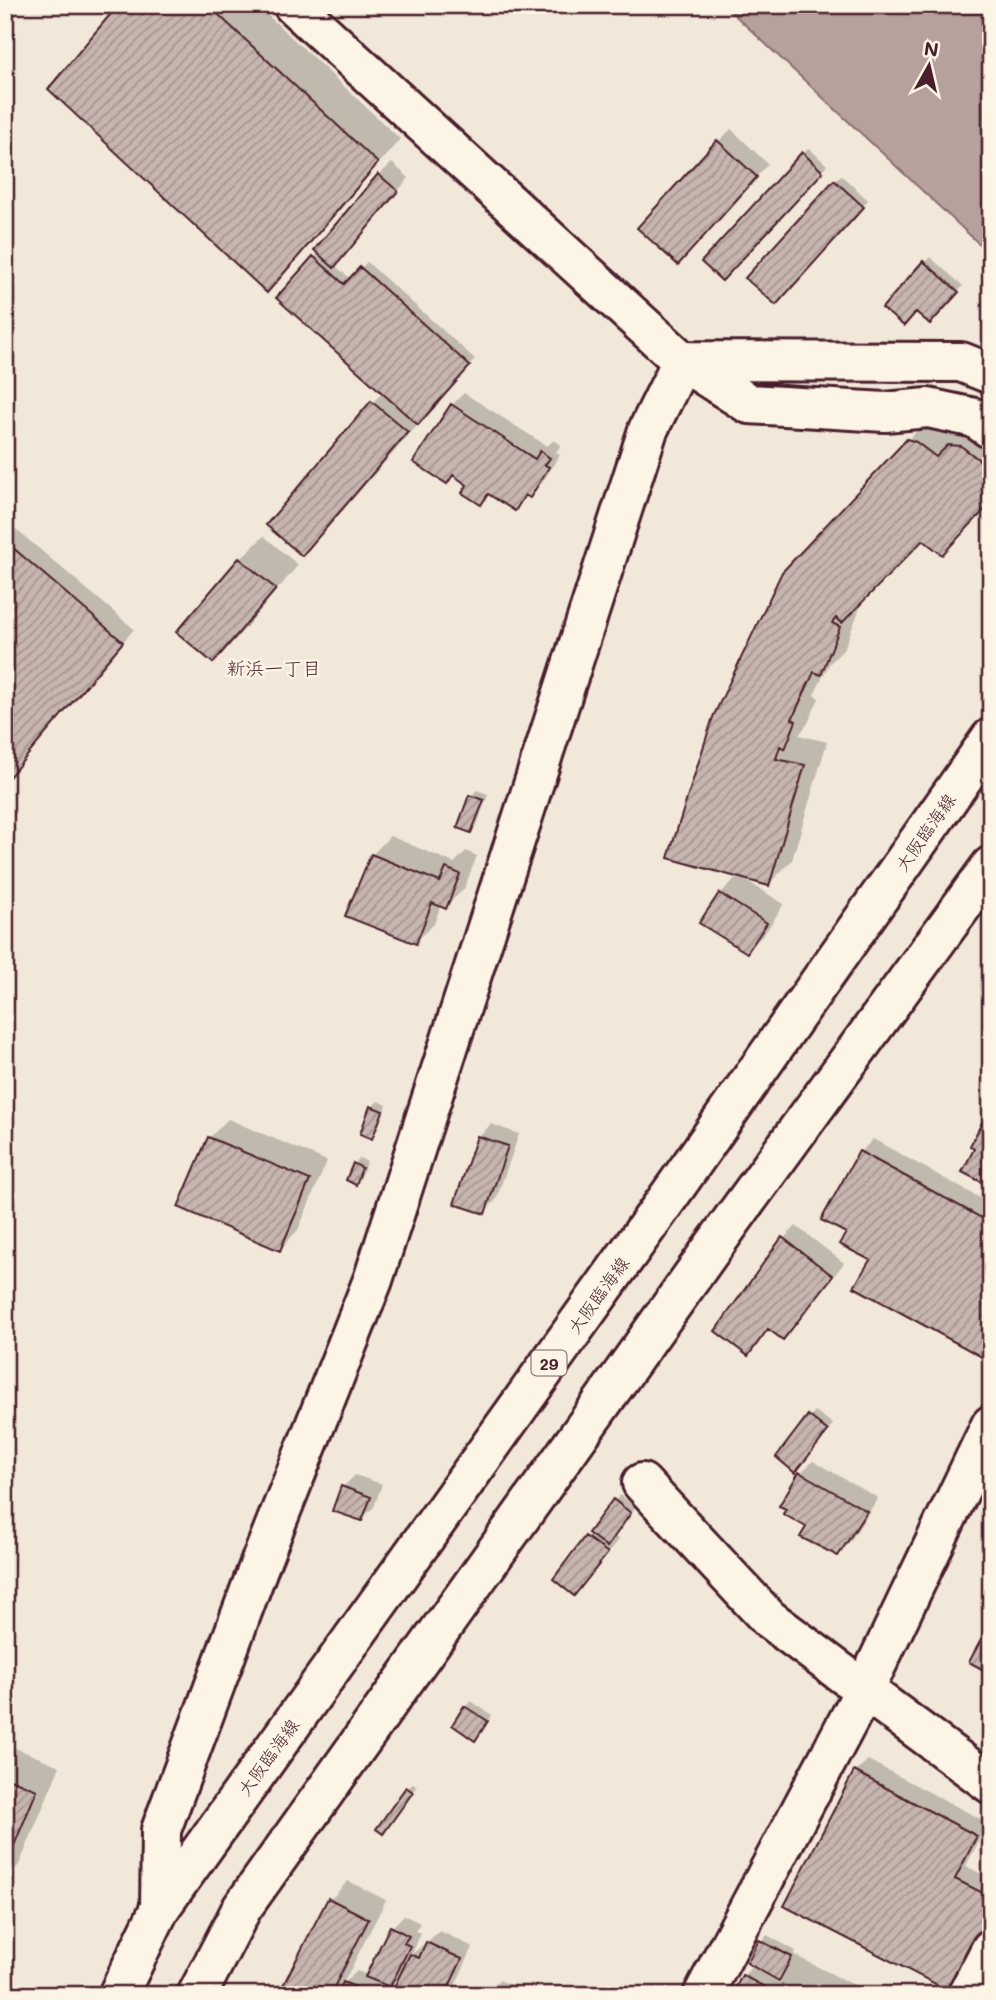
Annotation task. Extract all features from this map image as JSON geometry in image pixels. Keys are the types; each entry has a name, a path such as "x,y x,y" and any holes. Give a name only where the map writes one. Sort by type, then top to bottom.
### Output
{"street":[{"path":"293,5 682,362 749,404 885,412 928,408 975,418 991,429"},
{"path":"682,362 961,362 991,374"},
{"path":"160,1908 161,1830 258,1566 373,1280 648,430 682,362"},
{"name":"大阪臨海線","path":"118,1995 160,1908 677,1185 991,738"},
{"path":"197,1995 242,1908 733,1219 991,866"},
{"path":"703,1995 865,1689 991,1424"},
{"path":"642,1483 769,1619 991,1784"},
{"path":"967,1995 991,1949"}],"shaded area":[{"path":"724,5 991,5 991,255"}],"building":[{"path":"118,5 208,5 378,163 267,293 48,89"},
{"path":"717,140 757,177 678,265 637,228"},
{"path":"802,152 823,172 722,281 701,262"},
{"path":"378,174 398,191 334,268 314,250"},
{"path":"834,180 864,207 776,305 745,278"},
{"path":"313,256 344,284 360,267 470,366 418,425 276,298"},
{"path":"923,261 959,292 930,324 916,312 904,326 882,308"},
{"path":"371,401 408,432 302,556 266,525"},
{"path":"451,404 535,459 540,451 550,458 545,465 549,467 530,498 525,495 515,511 488,494 481,505 462,493 467,485 453,475 447,484 413,462"},
{"path":"907,439 916,442 936,457 948,445 961,446 991,469 991,503 942,555 923,540 842,623 836,618 832,623 840,627 821,675 814,672 792,719 796,721 785,749 780,746 776,759 805,765 769,886 668,858 713,717 782,572"},
{"path":"5,541 123,642 5,782"},
{"path":"239,558 276,589 213,663 176,632"},
{"path":"469,795 484,800 471,833 457,828"},
{"path":"371,854 440,882 446,868 460,874 446,909 432,903 416,944 345,916"},
{"path":"719,893 767,923 747,953 699,923"},
{"path":"991,1105 991,1187 962,1172 974,1149 970,1146"},
{"path":"370,1106 383,1111 372,1139 360,1134"},
{"path":"477,1136 508,1146 485,1214 454,1204"},
{"path":"208,1137 310,1180 280,1251 178,1207"},
{"path":"859,1151 991,1223 991,1362 854,1287 870,1260 839,1244 846,1233 821,1220"},
{"path":"353,1163 362,1168 356,1185 346,1180"},
{"path":"782,1237 833,1276 783,1340 768,1329 748,1356 715,1331"},
{"path":"808,1415 828,1431 795,1473 776,1457"},
{"path":"799,1472 867,1511 838,1556 800,1537 806,1527 783,1514 786,1509 779,1506"},
{"path":"341,1486 371,1497 362,1521 332,1511"},
{"path":"613,1499 631,1513 607,1547 588,1533"},
{"path":"585,1536 608,1553 574,1596 553,1579"},
{"path":"991,1621 991,1674 969,1662"},
{"path":"464,1706 488,1721 475,1741 452,1725"},
{"path":"854,1771 977,1836 955,1879 991,1897 991,1909 949,1991 784,1906"},
{"path":"5,1777 37,1790 5,1867"},
{"path":"406,1787 413,1792 383,1834 376,1829"},
{"path":"328,1898 369,1919 330,1995 278,1995"},
{"path":"390,1926 409,1936 404,1943 410,1946 390,1987 365,1977"},
{"path":"759,1940 792,1957 779,1981 747,1963"},
{"path":"426,1942 462,1959 445,1995 411,1995 394,1987 410,1954 419,1958"},
{"path":"742,1975 780,1995 732,1995"},
{"path":"343,1982 375,1995 338,1995"}],"district":[{"name":"新浜一丁目","path":"274,667"}]}
